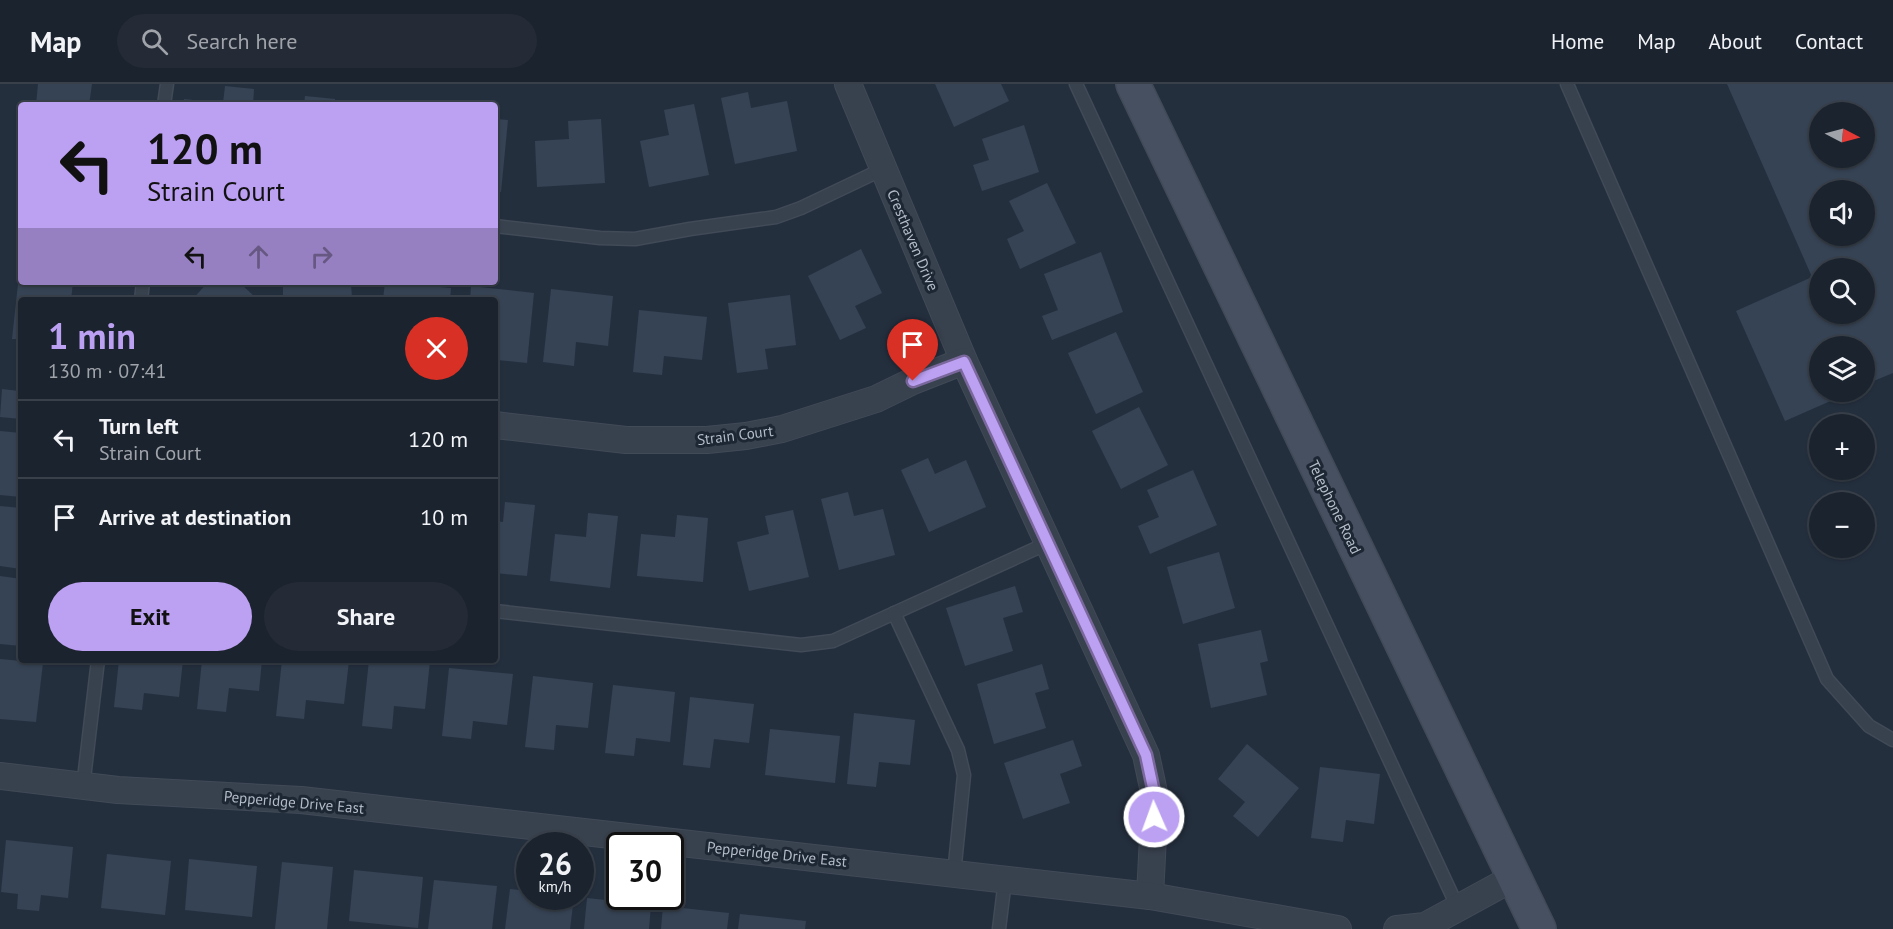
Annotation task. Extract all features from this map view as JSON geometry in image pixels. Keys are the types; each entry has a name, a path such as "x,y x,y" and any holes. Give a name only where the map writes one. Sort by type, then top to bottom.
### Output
{"main road":[{"name":"Telephone Road","path":"1133,84 1539,929"}],"street":[{"name":"Cresthaven Drive","path":"848,84 964,362 1146,755 1155,797 1150,896"},
{"name":"Strain Court","path":"498,425 626,440 707,440 746,436 782,429 876,399 913,381 964,362"},
{"name":"Pepperidge Drive East","path":"0,776 83,787 301,800 1150,896 1338,929"},
{"path":"1397,929 1425,926 1513,878"}],"lane":[{"path":"164,102 167,84"},
{"path":"1076,84 1458,908"},
{"path":"1567,84 1827,679 1869,726 1893,740"},
{"path":"498,226 600,238 635,239 690,228 776,217 801,208 883,169"},
{"path":"498,611 801,645 833,641 1048,543"},
{"path":"894,613 958,750 963,775 954,874"},
{"path":"83,787 98,663"},
{"path":"999,929 1005,880"}],"building":[{"path":"38,84 92,84 89,102 36,102"},
{"path":"935,84 1001,84 1009,101 954,127"},
{"path":"1727,84 1893,84 1893,373 1875,380 1875,336 1809,336 1809,402 1828,402 1785,421 1736,311 1809,278 1809,324 1875,324 1875,258 1809,258 1809,270"},
{"path":"225,86 254,89 253,102 223,102"},
{"path":"748,92 751,108 787,101 797,151 735,164 721,98"},
{"path":"305,96 335,99 335,102 304,102"},
{"path":"184,99 213,102 184,102"},
{"path":"694,104 709,175 649,187 640,141 669,135 664,110"},
{"path":"498,119 508,120 501,192 498,192"},
{"path":"601,119 605,183 537,187 535,141 569,139 568,121"},
{"path":"1024,125 1039,172 982,191 973,165 989,160 982,139"},
{"path":"1047,183 1076,243 1020,269 1007,239 1024,231 1009,201"},
{"path":"861,249 882,293 855,306 866,328 840,340 808,276"},
{"path":"1101,252 1123,312 1052,340 1042,316 1058,310 1044,274"},
{"path":"18,284 73,285 71,297 18,297 18,339 12,339"},
{"path":"205,285 242,285 255,297 195,297"},
{"path":"283,285 351,285 352,297 283,297"},
{"path":"385,285 451,288 450,297 383,297"},
{"path":"471,286 534,293 527,363 498,360 498,297 470,297"},
{"path":"551,289 613,296 608,346 576,342 574,366 543,362"},
{"path":"790,295 796,345 765,349 768,369 737,373 728,303"},
{"path":"639,310 707,317 702,360 664,356 662,375 633,372"},
{"path":"1116,332 1143,392 1096,414 1068,353"},
{"path":"2,389 18,391 18,419 0,417"},
{"path":"1139,407 1168,465 1121,489 1092,431"},
{"path":"0,431 18,433 18,497 0,495"},
{"path":"928,458 935,474 966,460 986,507 929,532 901,470"},
{"path":"1193,470 1217,525 1150,554 1138,526 1159,517 1147,490"},
{"path":"848,492 854,516 883,509 895,555 839,570 821,499"},
{"path":"505,502 535,505 527,576 498,573 498,521 503,522"},
{"path":"0,506 18,508 18,569 0,566"},
{"path":"793,510 809,577 749,591 737,542 769,534 765,516"},
{"path":"588,513 618,516 610,588 550,581 555,534 586,537"},
{"path":"677,515 708,518 703,582 637,576 641,534 675,537"},
{"path":"1219,552 1235,608 1183,624 1167,567"},
{"path":"0,576 18,579 18,646 0,644"},
{"path":"1015,586 1023,612 1003,618 1013,651 965,666 946,608"},
{"path":"1261,630 1268,661 1260,663 1267,695 1211,708 1198,644"},
{"path":"0,659 18,661 18,663 43,663 36,722 0,719"},
{"path":"119,663 183,663 179,697 144,693 142,710 114,707"},
{"path":"202,663 262,663 259,691 229,688 226,712 197,709"},
{"path":"282,663 349,663 344,704 306,700 304,719 276,716"},
{"path":"369,663 430,663 425,709 394,706 392,729 362,726"},
{"path":"1042,664 1049,689 1035,693 1046,728 994,744 977,684"},
{"path":"449,668 513,674 507,725 473,721 471,739 442,736"},
{"path":"533,676 593,683 588,728 556,725 554,750 525,747"},
{"path":"613,685 675,692 670,742 636,738 634,756 605,753"},
{"path":"690,697 754,704 749,743 714,739 710,768 683,765"},
{"path":"854,713 915,720 910,765 879,762 876,787 847,784"},
{"path":"770,729 840,736 835,783 765,775"},
{"path":"1073,740 1082,766 1060,774 1070,803 1023,819 1004,763"},
{"path":"1247,744 1299,788 1258,837 1233,816 1245,802 1218,779"},
{"path":"1320,767 1380,774 1374,824 1346,820 1343,842 1311,838"},
{"path":"6,840 73,847 68,898 41,895 39,911 17,909 18,894 1,892"},
{"path":"107,854 171,861 165,915 101,908"},
{"path":"189,859 257,866 252,917 185,910"},
{"path":"282,862 333,867 327,929 275,929"},
{"path":"354,870 423,877 418,928 349,921"},
{"path":"434,880 497,886 492,929 428,929"},
{"path":"510,889 516,890 516,910 572,910 570,929 505,929"},
{"path":"594,899 606,900 606,910 651,910 649,929 584,929 586,910 594,910"},
{"path":"684,908 729,913 727,929 661,929 663,910"},
{"path":"740,914 806,921 805,929 738,929"}],"route":[{"path":"913,381 964,362 1146,755 1155,797 1154,817"}]}
